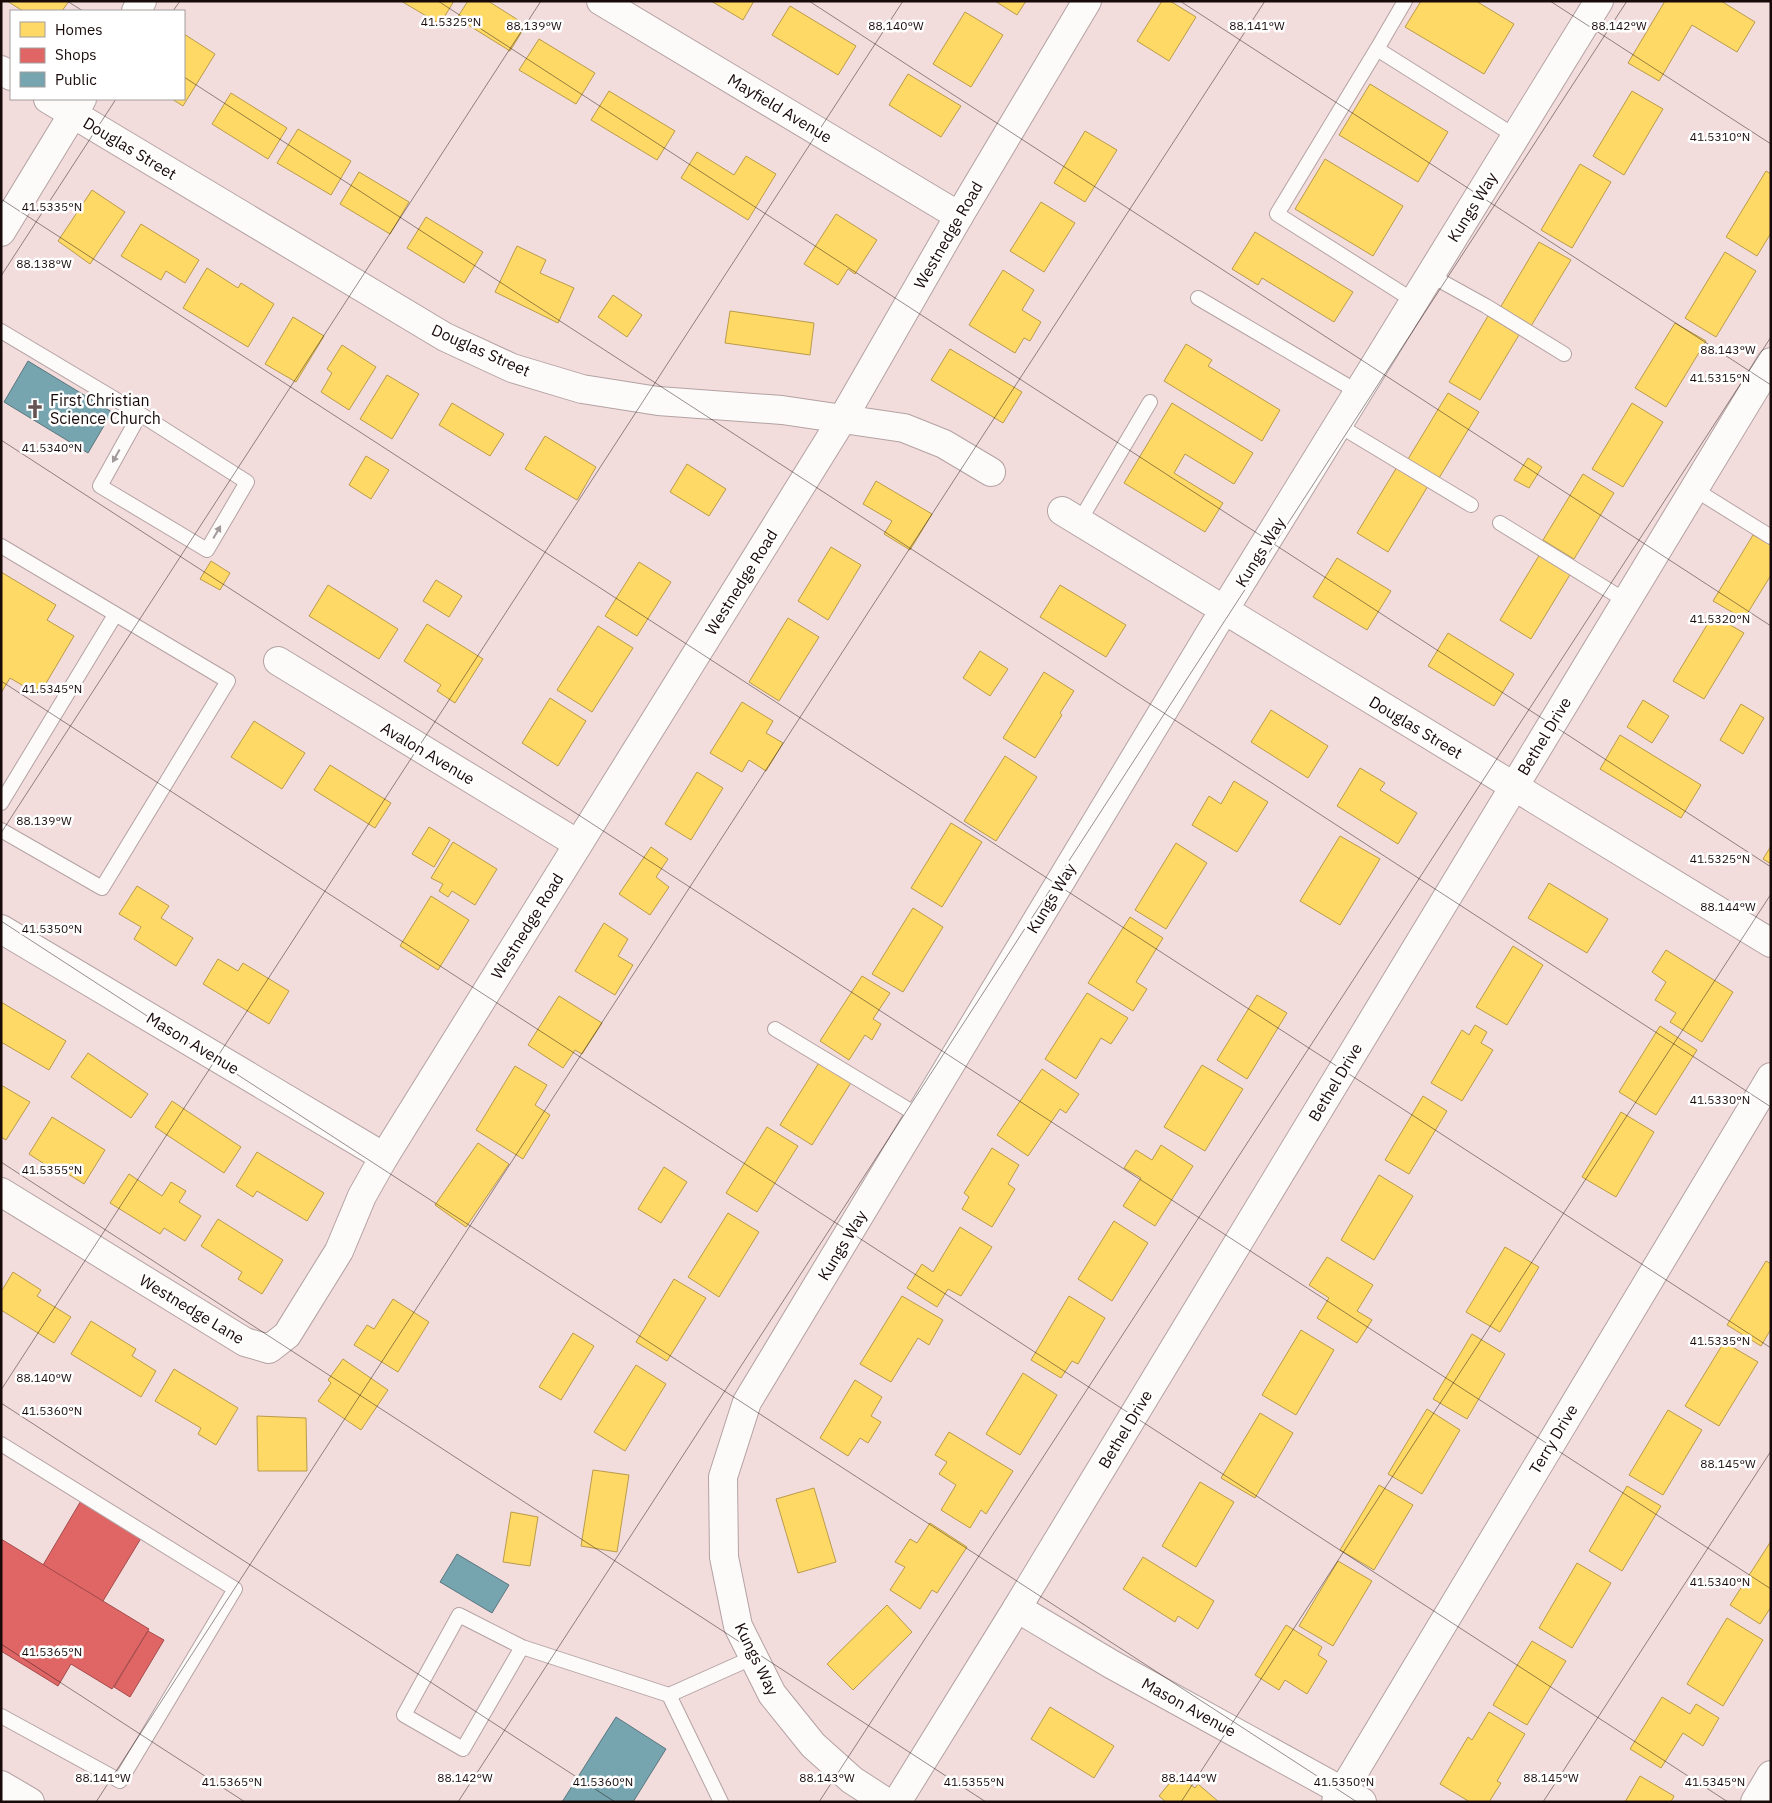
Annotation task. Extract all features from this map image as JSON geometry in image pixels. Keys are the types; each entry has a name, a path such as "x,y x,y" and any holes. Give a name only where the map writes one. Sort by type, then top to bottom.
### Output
{"street":[{"name":"Mayfield Avenue","path":"601,1 959,216"},
{"name":"Westnedge Road","path":"384,1157 842,418 1087,1"},
{"name":"Kungs Way","path":"886,1802 852,1780 813,1745 772,1694 738,1626 724,1557 723,1477 747,1402 1224,610 1599,1"},
{"name":"Douglas Street","path":"52,100 78,106 445,337 512,368 582,389 658,401 782,410 904,428 944,444 991,472"},
{"path":"1,232 78,106"},
{"name":"Bethel Drive","path":"898,1802 1771,362"},
{"name":"Douglas Street","path":"1070,517 1771,943"},
{"name":"Avalon Avenue","path":"278,661 578,844"},
{"name":"Mason Avenue","path":"1,930 384,1157"},
{"name":"Terry Drive","path":"1347,1798 1771,1076"},
{"name":"Westnedge Lane","path":"1,1192 245,1342 269,1349 287,1335 339,1251 362,1196 384,1157"},
{"name":"Mason Avenue","path":"1017,1608 1347,1798"},
{"path":"1755,1802 1771,1776"},
{"path":"1,1784 30,1802"}],"lane":[{"path":"1405,1 1277,214 1414,301"},
{"path":"1377,49 1516,136"},
{"path":"1430,275 1486,306 1564,354"},
{"path":"1198,298 1358,392"},
{"path":"1,331 140,414 247,482 207,550 100,486 140,414"},
{"path":"1070,517 1150,402"},
{"path":"1338,425 1471,505"},
{"path":"1694,489 1771,537"},
{"path":"1500,522 1626,601"},
{"path":"1,546 228,681 102,888 1,830"},
{"path":"1,803 116,615"},
{"path":"775,1029 919,1116"},
{"path":"1,1444 235,1589 120,1781 1,1716"},
{"path":"522,1647 463,1749 404,1715 459,1615 522,1647 669,1695 754,1657"},
{"path":"669,1695 721,1802"}],"building: Homes":[{"path":"7,1 69,1 63,10 21,10"},
{"path":"401,1 454,1 440,24"},
{"path":"468,1 488,1 526,25 510,51 457,18"},
{"path":"711,1 754,1 743,20"},
{"path":"995,1 1026,1 1017,15"},
{"path":"1162,1 1170,1 1196,17 1169,61 1137,41"},
{"path":"1421,1 1476,1 1514,24 1484,74 1405,27"},
{"path":"1665,1 1721,1 1755,22 1737,52 1692,25 1659,81 1628,63"},
{"path":"790,6 856,46 838,75 772,35"},
{"path":"965,12 1003,35 971,87 933,64"},
{"path":"185,35 215,54 183,106 174,100 185,100"},
{"path":"539,39 595,73 576,104 519,70"},
{"path":"908,74 961,106 941,137 889,105"},
{"path":"1370,84 1448,132 1418,182 1339,135"},
{"path":"609,91 675,131 657,160 591,120"},
{"path":"1632,91 1663,109 1624,175 1593,156"},
{"path":"231,93 287,128 268,159 212,124"},
{"path":"298,129 351,161 331,195 277,163"},
{"path":"1085,131 1117,150 1085,202 1054,183"},
{"path":"697,152 734,175 746,156 776,174 748,220 681,178"},
{"path":"1325,159 1403,206 1373,256 1295,209"},
{"path":"1580,164 1611,182 1572,248 1541,230"},
{"path":"1766,171 1771,174 1771,233 1757,256 1726,237"},
{"path":"359,172 409,202 390,234 340,204"},
{"path":"92,190 125,212 90,264 58,241"},
{"path":"1041,202 1075,223 1044,272 1010,251"},
{"path":"836,214 877,240 855,274 848,269 838,285 804,264"},
{"path":"426,217 483,252 464,283 407,248"},
{"path":"141,224 199,260 185,283 166,271 161,280 121,256"},
{"path":"1255,232 1353,292 1334,322 1262,278 1258,285 1232,269"},
{"path":"1539,242 1571,260 1531,326 1500,308"},
{"path":"517,246 546,260 540,273 574,288 558,323 495,292"},
{"path":"1725,252 1756,271 1716,337 1685,318"},
{"path":"207,268 238,288 241,283 274,304 248,347 183,308"},
{"path":"1003,270 1034,290 1022,310 1041,322 1030,341 1024,338 1015,353 969,325"},
{"path":"613,295 642,315 627,337 598,317"},
{"path":"730,311 814,323 810,355 725,343"},
{"path":"1488,316 1519,335 1480,400 1449,382"},
{"path":"293,317 324,336 296,382 265,364"},
{"path":"1675,323 1706,341 1666,407 1635,388"},
{"path":"1186,344 1212,360 1208,366 1280,410 1262,441 1164,381"},
{"path":"342,345 376,367 349,410 321,392 332,373 327,369"},
{"path":"950,349 1022,392 1003,423 931,380"},
{"path":"387,375 419,394 392,439 360,419"},
{"path":"1448,393 1479,412 1439,478 1408,459"},
{"path":"452,403 504,434 490,456 439,425"},
{"path":"1172,403 1253,453 1234,484 1185,454 1174,473 1223,503 1205,532 1124,483"},
{"path":"1632,403 1663,422 1623,487 1592,469"},
{"path":"545,436 596,467 577,500 525,469"},
{"path":"366,456 389,470 371,499 349,485"},
{"path":"1528,458 1542,467 1529,488 1514,480"},
{"path":"687,464 726,489 709,516 670,492"},
{"path":"1397,467 1428,486 1388,552 1357,533"},
{"path":"1583,474 1614,493 1574,559 1543,540"},
{"path":"876,481 932,514 910,550 884,534 892,521 863,504"},
{"path":"1753,535 1771,545 1771,575 1744,619 1713,601"},
{"path":"831,547 861,565 828,620 798,601"},
{"path":"1540,554 1571,573 1531,639 1500,620"},
{"path":"1337,558 1391,591 1367,630 1313,597"},
{"path":"211,561 230,573 220,590 200,579"},
{"path":"639,562 671,582 637,636 605,616"},
{"path":"1,572 56,605 47,620 74,636 39,695 10,678 1,693"},
{"path":"436,580 462,596 449,617 423,601"},
{"path":"328,585 398,629 379,659 309,616"},
{"path":"1060,585 1126,625 1106,657 1040,617"},
{"path":"1713,615 1744,633 1704,699 1673,681"},
{"path":"788,618 819,637 779,701 749,682"},
{"path":"427,624 483,659 455,703 437,691 441,685 404,661"},
{"path":"598,626 633,648 592,712 557,690"},
{"path":"1448,633 1514,674 1494,706 1428,666"},
{"path":"980,651 1008,669 990,696 963,678"},
{"path":"1044,672 1074,691 1060,713 1062,715 1035,758 1003,738"},
{"path":"550,698 586,721 558,766 522,743"},
{"path":"1643,700 1669,716 1652,743 1627,727"},
{"path":"742,702 773,721 766,733 783,743 766,771 749,760 742,772 710,753"},
{"path":"1741,704 1764,718 1743,754 1720,740"},
{"path":"1271,710 1328,746 1308,778 1251,742"},
{"path":"254,721 305,753 282,789 231,757"},
{"path":"1620,735 1701,785 1681,818 1600,769"},
{"path":"1005,756 1037,777 996,841 964,821"},
{"path":"330,765 391,803 375,828 314,790"},
{"path":"1360,768 1385,783 1380,790 1417,813 1398,844 1337,806"},
{"path":"697,772 723,788 691,840 665,824"},
{"path":"1234,781 1268,802 1237,852 1192,825 1209,796 1221,804"},
{"path":"951,823 982,842 942,907 911,888"},
{"path":"429,827 450,840 434,867 412,854"},
{"path":"1340,836 1380,859 1340,925 1300,901"},
{"path":"453,842 497,869 475,905 452,891 448,897 439,891 443,884 431,878"},
{"path":"1176,843 1207,863 1166,929 1135,910"},
{"path":"1771,846 1771,864 1763,859"},
{"path":"651,847 668,859 656,877 669,887 650,915 619,894"},
{"path":"1549,883 1608,919 1587,953 1528,918"},
{"path":"137,886 169,906 161,918 193,938 176,966 134,939 141,927 119,914"},
{"path":"431,896 469,920 438,970 400,946"},
{"path":"913,908 943,927 903,992 872,974"},
{"path":"1130,917 1163,938 1136,982 1147,989 1133,1011 1088,983"},
{"path":"604,923 628,939 618,956 633,965 615,995 575,971"},
{"path":"1513,946 1543,965 1507,1025 1476,1007"},
{"path":"1666,950 1733,992 1702,1042 1670,1022 1676,1013 1655,1000 1666,982 1652,972"},
{"path":"218,959 238,971 243,963 289,991 269,1024 203,984"},
{"path":"862,976 890,993 873,1019 881,1024 872,1040 865,1035 849,1060 820,1041"},
{"path":"1087,993 1128,1018 1111,1044 1101,1038 1076,1079 1045,1059"},
{"path":"1257,995 1287,1013 1247,1079 1217,1060"},
{"path":"559,996 602,1023 582,1054 575,1050 563,1068 528,1045"},
{"path":"1,1002 66,1041 49,1070 1,1042"},
{"path":"1475,1025 1487,1032 1481,1043 1493,1050 1462,1101 1431,1083 1462,1030 1469,1035"},
{"path":"1660,1026 1697,1050 1656,1115 1619,1092"},
{"path":"88,1053 148,1094 131,1118 71,1077"},
{"path":"820,1061 852,1081 812,1145 780,1125"},
{"path":"1202,1065 1243,1089 1205,1151 1164,1127"},
{"path":"515,1066 547,1085 535,1105 550,1115 523,1159 476,1130"},
{"path":"1042,1069 1079,1094 1066,1113 1060,1109 1028,1156 997,1135"},
{"path":"1,1085 30,1102 6,1140 1,1137"},
{"path":"1423,1096 1447,1111 1409,1174 1385,1160"},
{"path":"172,1101 241,1147 224,1173 155,1127"},
{"path":"1621,1112 1654,1132 1616,1197 1582,1177"},
{"path":"52,1117 105,1150 84,1184 54,1165 52,1169 29,1154"},
{"path":"767,1127 798,1146 757,1212 726,1193"},
{"path":"478,1143 509,1164 466,1227 435,1205"},
{"path":"1161,1145 1193,1166 1155,1226 1123,1206 1141,1178 1124,1168 1136,1150 1152,1160"},
{"path":"992,1148 1019,1165 1008,1184 1015,1189 992,1227 962,1209 969,1197 964,1193"},
{"path":"257,1152 324,1193 307,1221 257,1191 253,1197 236,1186"},
{"path":"664,1167 687,1182 661,1223 638,1209"},
{"path":"129,1174 162,1196 171,1182 186,1191 179,1202 201,1216 185,1241 164,1228 160,1234 110,1203"},
{"path":"1379,1175 1413,1196 1374,1260 1341,1240"},
{"path":"728,1213 759,1232 719,1297 688,1277"},
{"path":"218,1219 283,1260 262,1294 238,1279 242,1272 201,1246"},
{"path":"1114,1221 1148,1243 1112,1301 1078,1279"},
{"path":"960,1227 992,1247 961,1296 948,1289 937,1307 907,1288 922,1264 933,1272"},
{"path":"1505,1247 1539,1267 1500,1332 1466,1312"},
{"path":"1327,1257 1373,1285 1357,1311 1372,1320 1357,1343 1317,1318 1329,1298 1309,1285"},
{"path":"1766,1261 1771,1264 1771,1329 1761,1346 1727,1325"},
{"path":"13,1272 41,1290 37,1296 71,1317 54,1343 1,1310 1,1292"},
{"path":"674,1279 706,1298 667,1361 636,1342"},
{"path":"902,1296 943,1320 929,1345 918,1338 891,1382 860,1364"},
{"path":"1069,1296 1105,1318 1078,1364 1072,1361 1061,1378 1031,1360"},
{"path":"393,1299 429,1322 398,1372 354,1345 367,1325 374,1329"},
{"path":"91,1321 136,1349 132,1356 156,1371 141,1397 71,1354"},
{"path":"1301,1330 1334,1350 1296,1415 1262,1395"},
{"path":"573,1333 594,1346 561,1400 539,1387"},
{"path":"1472,1334 1505,1354 1467,1419 1433,1399"},
{"path":"1724,1342 1758,1362 1719,1426 1685,1406"},
{"path":"343,1359 388,1390 361,1430 318,1401 331,1383 328,1380"},
{"path":"636,1365 666,1384 625,1451 594,1432"},
{"path":"174,1369 238,1408 216,1445 198,1434 201,1428 155,1401"},
{"path":"1023,1373 1057,1395 1020,1455 986,1434"},
{"path":"855,1380 882,1397 871,1416 881,1422 868,1443 860,1438 848,1456 820,1438"},
{"path":"1427,1409 1460,1430 1422,1494 1388,1474"},
{"path":"1668,1410 1702,1430 1663,1495 1629,1475"},
{"path":"1260,1413 1293,1433 1255,1498 1221,1478"},
{"path":"257,1416 306,1418 307,1471 258,1471"},
{"path":"949,1432 1013,1471 986,1514 981,1510 970,1528 941,1510 956,1485 939,1474 947,1462 935,1455"},
{"path":"593,1470 629,1475 617,1552 581,1546"},
{"path":"1200,1482 1234,1502 1196,1567 1162,1546"},
{"path":"1379,1485 1413,1505 1374,1570 1340,1550"},
{"path":"1627,1486 1661,1506 1622,1571 1589,1551"},
{"path":"814,1488 836,1562 798,1573 776,1499"},
{"path":"511,1512 538,1517 530,1566 503,1562"},
{"path":"930,1523 967,1547 937,1593 932,1590 920,1609 890,1590 905,1567 895,1562 910,1539 917,1543"},
{"path":"1771,1541 1771,1607 1760,1624 1730,1605"},
{"path":"1143,1557 1214,1601 1198,1629 1178,1616 1175,1622 1123,1589"},
{"path":"1338,1561 1372,1581 1333,1646 1299,1626"},
{"path":"1577,1563 1611,1583 1572,1648 1539,1628"},
{"path":"887,1605 912,1632 853,1690 827,1664"},
{"path":"1727,1618 1763,1640 1723,1706 1687,1684"},
{"path":"1286,1625 1322,1647 1318,1655 1327,1661 1307,1694 1285,1680 1279,1690 1255,1675"},
{"path":"1532,1641 1566,1661 1527,1725 1493,1705"},
{"path":"1662,1697 1690,1714 1696,1704 1719,1718 1703,1746 1683,1733 1661,1768 1630,1749"},
{"path":"1050,1707 1114,1746 1094,1778 1031,1739"},
{"path":"1489,1712 1525,1734 1497,1781 1501,1783 1489,1802 1470,1802 1440,1784 1468,1737 1472,1740"},
{"path":"1177,1774 1195,1788 1198,1784 1219,1802 1166,1802 1159,1796"},
{"path":"1640,1776 1674,1796 1671,1802 1625,1802"}],"building: Shops":[{"path":"82,1499 143,1535 103,1601 43,1565"},
{"path":"1,1539 149,1629 112,1689 71,1664 58,1686 1,1651"},
{"path":"148,1631 164,1640 130,1697 114,1687"}],"building: Public":[{"path":"28,361 112,412 88,453 4,402"},
{"path":"457,1554 509,1585 492,1613 440,1582"},
{"path":"616,1717 666,1749 633,1802 562,1802"}],"place":[{"name":"First Christian Science Church","path":"35,409"}]}
